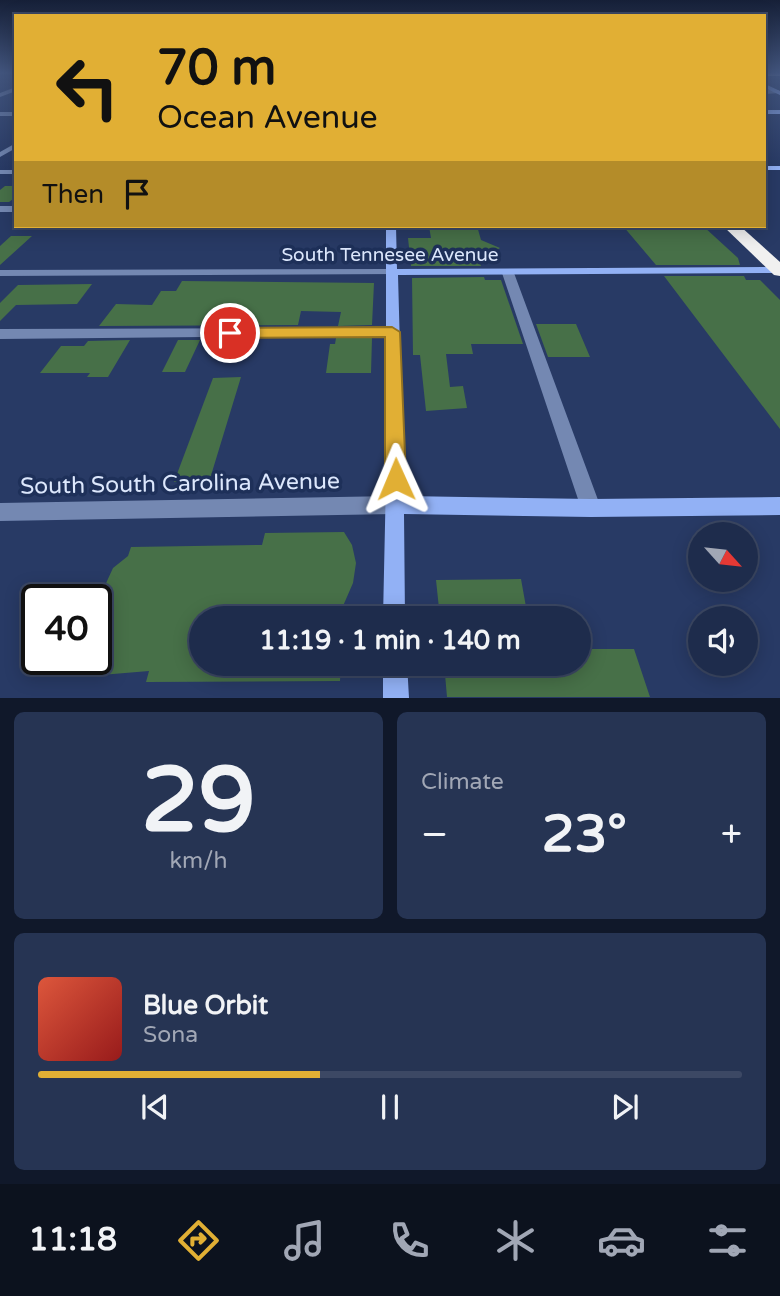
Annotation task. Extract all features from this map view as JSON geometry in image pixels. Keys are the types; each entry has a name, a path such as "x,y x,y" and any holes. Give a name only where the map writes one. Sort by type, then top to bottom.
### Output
{"highway":[{"path":"733,228 780,270"}],"street":[{"path":"391,228 396,479 394,606"},
{"name":"South Tennesee Avenue","path":"0,273 780,270"},
{"path":"508,272 591,508"},
{"path":"0,334 392,332"},
{"name":"South South Carolina Avenue","path":"0,512 394,505 591,508 780,506"},
{"path":"395,676 396,698"}],"building":[{"path":"5,186 14,186 14,198 9,202 0,202 0,190"},
{"path":"429,228 478,228 481,240 500,248 479,261 481,266 411,266 408,238 431,238"},
{"path":"625,228 705,228 738,258 740,265 656,265"},
{"path":"11,236 32,236 0,265 0,246"},
{"path":"664,276 744,276 746,280 760,280 780,300 780,429"},
{"path":"484,277 485,280 501,280 523,344 471,344 473,354 446,354 450,387 463,386 467,408 426,411 420,355 413,355 412,278"},
{"path":"182,281 374,283 372,325 338,326 341,312 301,311 298,325 99,326 116,304 152,305 161,291 176,291"},
{"path":"92,284 77,304 16,305 0,321 0,303 18,285"},
{"path":"536,324 576,324 590,357 548,357"},
{"path":"336,338 372,338 371,373 326,373 330,344 335,344"},
{"path":"130,340 108,377 87,377 90,373 40,373 61,346 84,346 88,341"},
{"path":"178,340 200,340 185,372 162,372"},
{"path":"241,377 209,482 174,482 213,378"},
{"path":"344,532 352,545 356,563 353,583 343,606 189,606 189,676 340,676 340,681 146,682 149,671 112,674 112,584 106,584 113,568 128,556 131,547 262,545 265,533"},
{"path":"521,579 526,606 439,606 436,580"},
{"path":"591,649 634,649 650,697 447,697 445,676 591,676"}],"route":[{"path":"230,333 392,332 396,479"}]}
